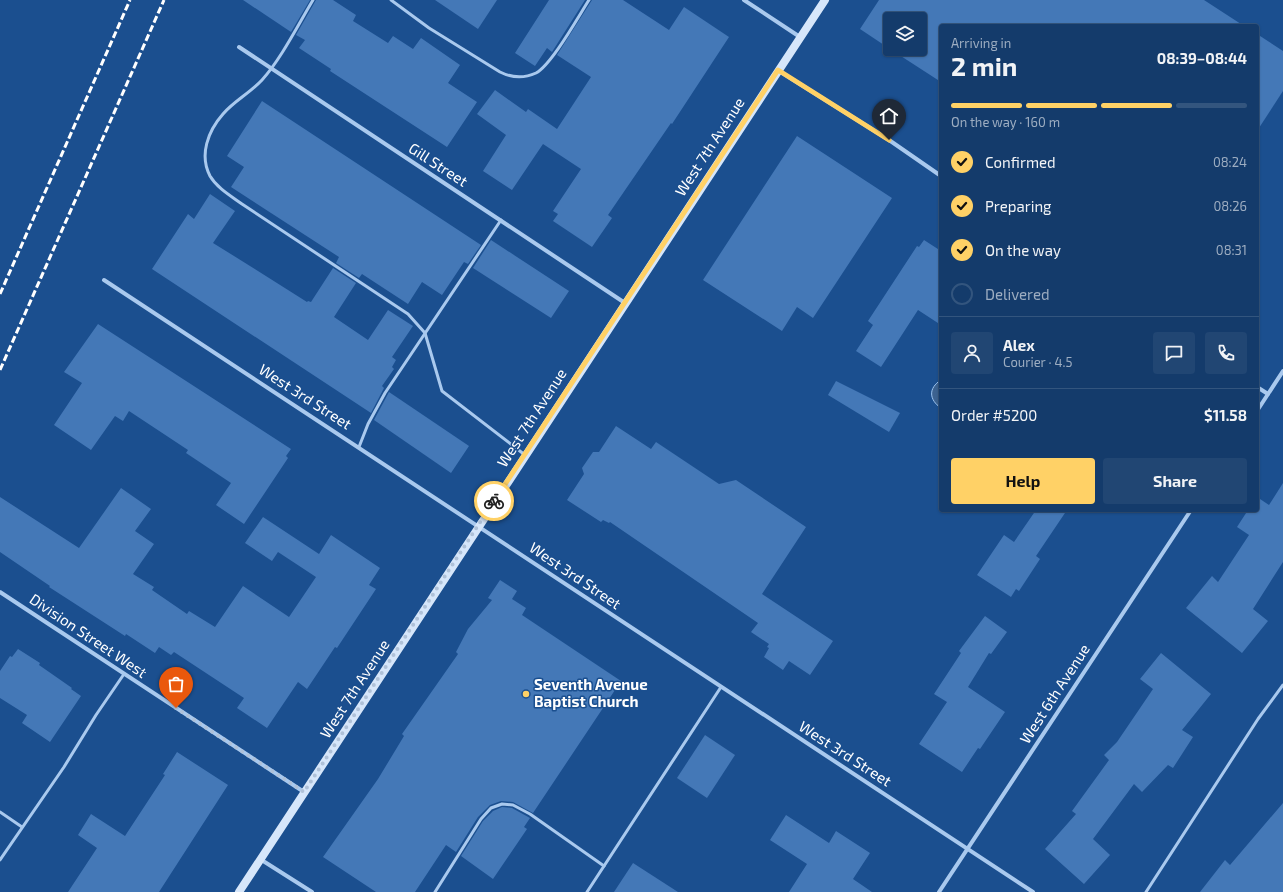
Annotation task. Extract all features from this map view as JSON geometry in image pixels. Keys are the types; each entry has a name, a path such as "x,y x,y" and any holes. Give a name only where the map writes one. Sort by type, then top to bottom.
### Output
{"street":[{"path":"744,0 800,37"},
{"name":"West 7th Avenue","path":"238,892 825,0"},
{"name":"Gill Street","path":"239,47 625,303"},
{"path":"778,70 889,140 939,175"},
{"name":"West 3rd Street","path":"104,280 1033,892"},
{"path":"1259,408 1283,371"},
{"path":"1259,388 1268,394"},
{"name":"West 6th Avenue","path":"938,892 968,849 1190,512"},
{"name":"Division Street West","path":"0,592 304,792"},
{"path":"260,859 312,892"}],"lane":[{"path":"313,0 271,69 262,80 223,114 211,131 205,147 205,164 211,177 222,189 242,204 408,314 426,333 442,391 525,455"},
{"path":"391,0 429,28 512,78 536,73 548,62 589,0"},
{"path":"359,448 368,424 385,393 501,220"},
{"path":"0,860 124,674"},
{"path":"1146,892 1258,719 1283,685"},
{"path":"587,892 721,687"},
{"path":"435,892 481,819 491,808 502,804 513,805 530,814 604,866"},
{"path":"0,812 22,827"}],"water":[{"path":"939,382 939,406 932,398 932,390"}],"building":[{"path":"243,0 310,0 291,32"},
{"path":"316,0 333,0 356,15 353,21 388,43 393,36 413,49 421,38 460,65 448,83 477,102 447,147 330,71 331,69 299,48 305,40 296,35"},
{"path":"435,0 497,0 478,29"},
{"path":"549,0 585,0 552,52 547,48 535,66 515,53"},
{"path":"592,0 623,0 669,30 684,7 729,37 672,124 671,123 608,215 612,218 592,247 553,221 558,214 553,211 581,169 543,144 512,190 483,171 506,135 477,114 495,90 526,112 528,109 557,129 591,77 557,55"},
{"path":"879,0 1204,0 1241,24 939,24 939,81 901,56 927,56 927,12 883,12 883,44 860,29"},
{"path":"1259,35 1283,51 1283,91 1259,128"},
{"path":"262,101 481,245 468,264 464,262 442,295 422,282 408,304 362,274 359,278 336,263 339,257 231,187 244,167 227,156"},
{"path":"797,136 892,198 813,318 797,307 782,331 703,280"},
{"path":"210,194 235,211 213,243 307,302 311,302 333,268 356,283 334,317 368,340 388,310 413,326 392,357 396,360 392,367 394,369 382,386 384,388 371,413 152,269 188,214 194,219"},
{"path":"491,240 569,291 551,318 473,268"},
{"path":"924,240 939,250 939,324 918,310 881,367 856,351 873,325 868,321 917,246 919,247"},
{"path":"98,324 291,449 286,456 288,458 244,524 216,505 231,483 186,453 188,450 129,411 123,421 115,416 91,450 54,425 82,383 64,372"},
{"path":"836,381 900,413 889,432 828,395"},
{"path":"389,392 469,446 451,473 374,420"},
{"path":"616,426 651,449 656,442 719,484 736,480 806,527 762,594 833,641 810,675 789,661 783,670 764,657 769,648 767,647 769,644 751,632 758,623 610,522 609,523 603,520 601,522 567,500 584,474 582,468 593,452 599,452"},
{"path":"1283,483 1283,562 1253,609 1268,621 1242,653 1186,608 1212,576 1218,582 1249,535 1237,527 1247,512 1259,512 1259,498 1269,505"},
{"path":"121,488 151,509 135,531 154,544 133,574 154,587 152,590 187,614 189,611 215,627 243,586 289,617 316,577 278,552 272,561 245,543 263,517 319,554 331,535 380,568 369,585 376,589 337,648 335,647 307,689 298,682 267,728 237,708 244,698 174,652 171,655 159,647 155,653 126,634 125,636 49,587 50,586 0,552 0,497 79,548"},
{"path":"1035,512 1066,512 1036,556 1040,559 1019,591 1016,589 1011,597 977,575 1004,535 1014,542"},
{"path":"500,580 517,591 512,599 526,608 522,615 621,681 533,813 513,802 501,801 490,805 478,817 456,852 446,845 415,892 376,892 323,857 378,779 404,736 402,734 458,654 456,652 468,629 492,600 488,598"},
{"path":"985,616 1007,632 991,654 989,653 968,687 1005,712 980,749 978,748 962,772 919,744 947,702 934,694 961,653 959,651"},
{"path":"18,649 40,663 39,665 81,696 50,742 22,723 27,715 0,698 0,671 10,656 12,657"},
{"path":"1161,653 1211,694 1182,730 1193,737 1173,768 1168,765 1142,792 1134,784 1093,839 1110,855 1084,884 1045,849 1076,814 1072,811 1109,760 1104,755 1117,742 1153,689 1140,679"},
{"path":"705,735 735,755 707,798 677,778"},
{"path":"177,752 228,785 159,892 68,892 97,848 78,835 91,814 125,836 165,775 163,774"},
{"path":"1283,803 1283,892 1200,892 1225,860 1230,865"},
{"path":"502,807 512,808 530,818 524,827 527,829 493,879 461,856 483,821 493,811"},
{"path":"786,815 829,843 836,831 870,853 853,879 872,892 789,892 807,864 770,840"},
{"path":"633,863 678,892 614,892"}],"railway":[{"path":"0,294 130,0"},
{"path":"0,370 164,0"}],"way so far":[{"path":"176,708 304,792 494,501"}],"place":[{"name":"Seventh Avenue Baptist Church","path":"526,694"}],"route":[{"path":"494,501 778,70 889,140"}]}
